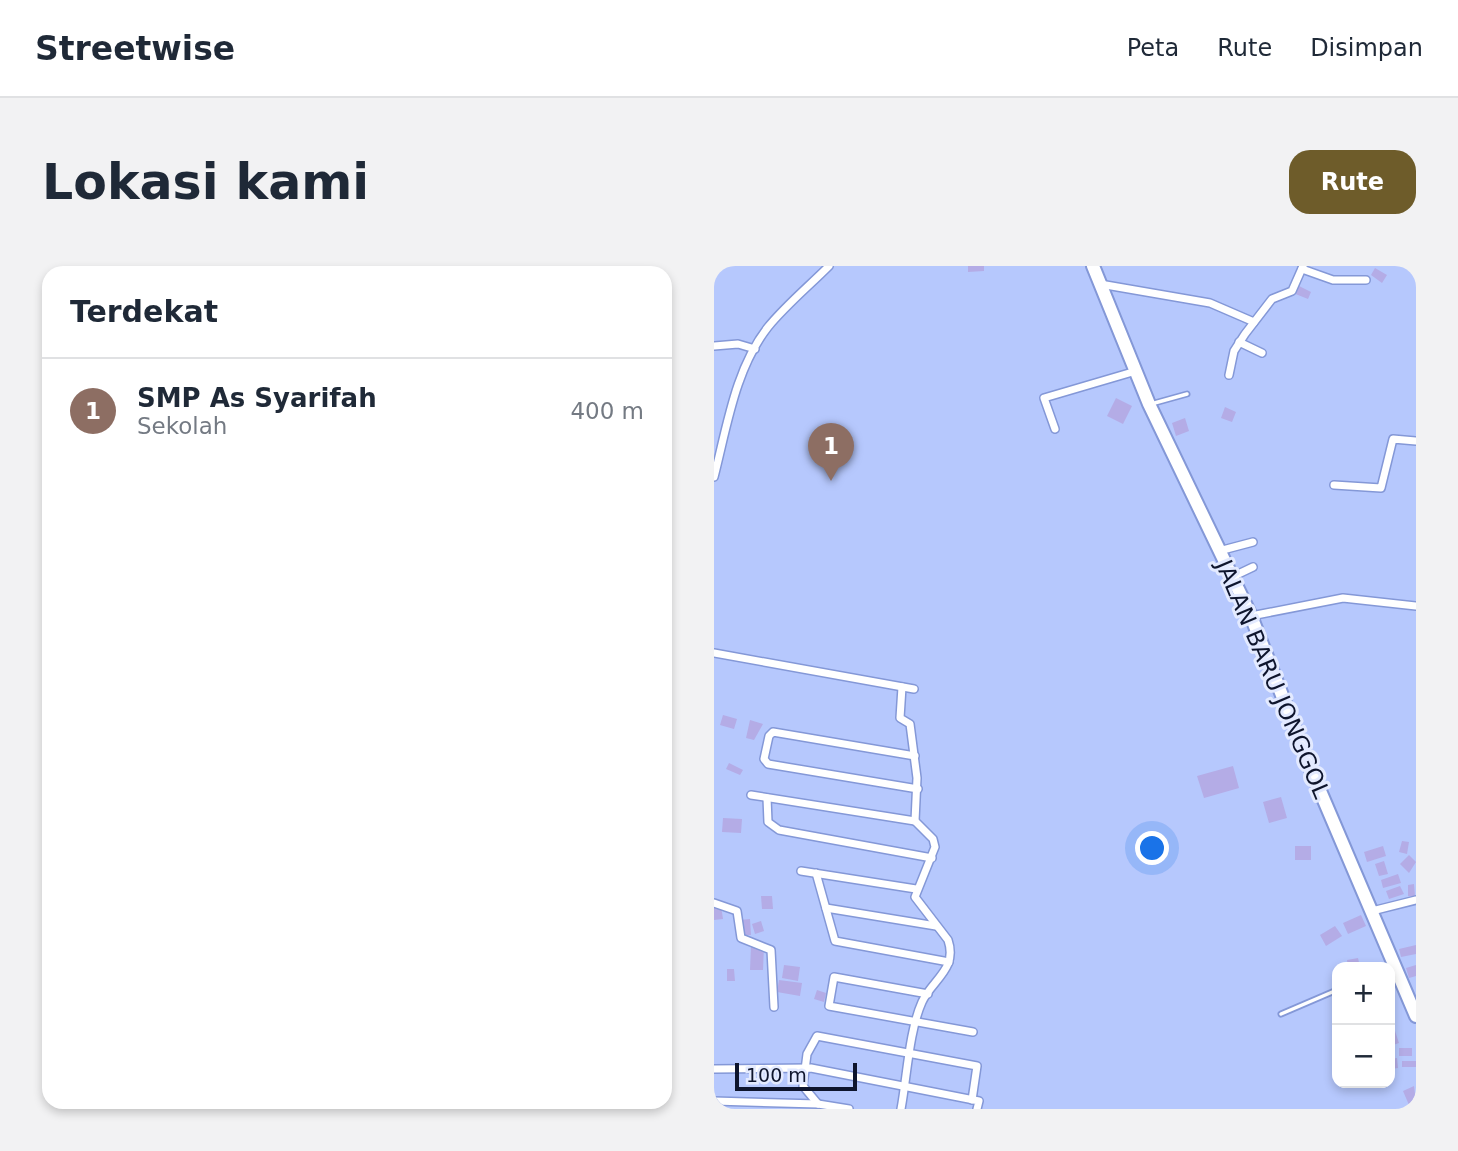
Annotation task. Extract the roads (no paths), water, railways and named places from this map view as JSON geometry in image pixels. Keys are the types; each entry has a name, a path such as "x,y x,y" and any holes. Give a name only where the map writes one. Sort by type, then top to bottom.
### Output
{"main road":[{"name":"JALAN BARU JONGGOL","path":"1093,266 1149,404 1251,616 1307,761 1372,911 1390,962"},
{"name":"JALAN BARU JONGGOL","path":"1395,973 1416,1016"}],"street":[{"path":"714,477 736,392 755,349 781,313 829,266"},
{"path":"1228,375 1240,342 1272,299 1290,294 1303,267 1333,280 1366,280"},
{"path":"1100,284 1210,303 1255,322"},
{"path":"1240,342 1262,352"},
{"path":"714,346 731,344 755,349"},
{"path":"1055,429 1044,398 1136,370"},
{"path":"1334,485 1381,488 1393,440 1416,441"},
{"path":"1218,551 1253,541"},
{"path":"1232,577 1253,567"},
{"path":"1251,616 1343,598 1416,606"},
{"path":"714,653 914,689"},
{"path":"902,687 900,718 910,724 915,756 918,789 915,821"},
{"path":"915,756 773,732 769,736 764,760 768,764 918,789"},
{"path":"751,795 915,821 935,842 932,858 916,889 916,900 949,944 948,962 942,979 922,1003 901,1109"},
{"path":"767,798 768,822 779,830 932,858"},
{"path":"802,871 916,889"},
{"path":"817,873 834,939 838,943 948,962"},
{"path":"1372,911 1416,900"},
{"path":"714,904 737,911 741,938 771,950 774,1007"},
{"path":"826,908 936,926"},
{"path":"928,994 840,977 833,978 829,1006 973,1032"},
{"path":"818,1104 803,1086 807,1054 817,1036 977,1066 972,1100"},
{"path":"714,1069 811,1068 979,1101 977,1109"},
{"path":"714,1101 818,1104 849,1109"}],"lane":[{"path":"1149,404 1187,394"},
{"path":"1281,1014 1332,992"}],"place":[{"name":"SMP As Syarifah","path":"831,481"}]}
